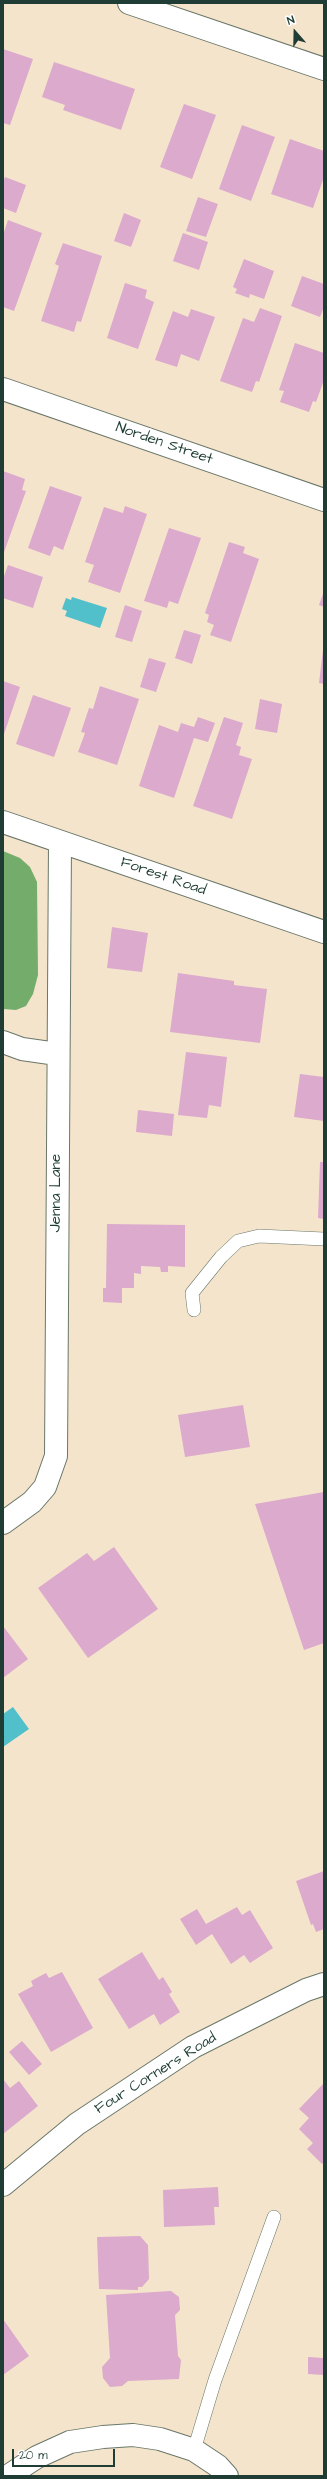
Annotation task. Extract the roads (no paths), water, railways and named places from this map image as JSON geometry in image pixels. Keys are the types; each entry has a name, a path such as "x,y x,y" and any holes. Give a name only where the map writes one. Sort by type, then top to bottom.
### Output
{"street":[{"path":"130,3 324,69"},
{"name":"Norden Street","path":"3,389 324,500"},
{"name":"Forest Road","path":"3,822 324,932"},
{"name":"Jenna Lane","path":"3,1523 32,1502 45,1487 56,1456 57,1054 60,842"},
{"path":"3,1042 22,1049 57,1054"},
{"name":"Four Corners Road","path":"3,2185 77,2124 192,2047 306,1990 324,1984"},
{"path":"8,2476 43,2454 70,2442 103,2437 133,2435 160,2439 194,2450 218,2466 227,2476"}],"lane":[{"path":"194,1310 192,1293 221,1257 238,1241 259,1236 324,1239"},
{"path":"194,2450 215,2380 274,2217"}],"water":[{"path":"72,597 107,608 100,628 65,616 67,611 62,609 66,598 71,600"},
{"path":"13,1707 29,1729 3,1747 3,1714"}]}
